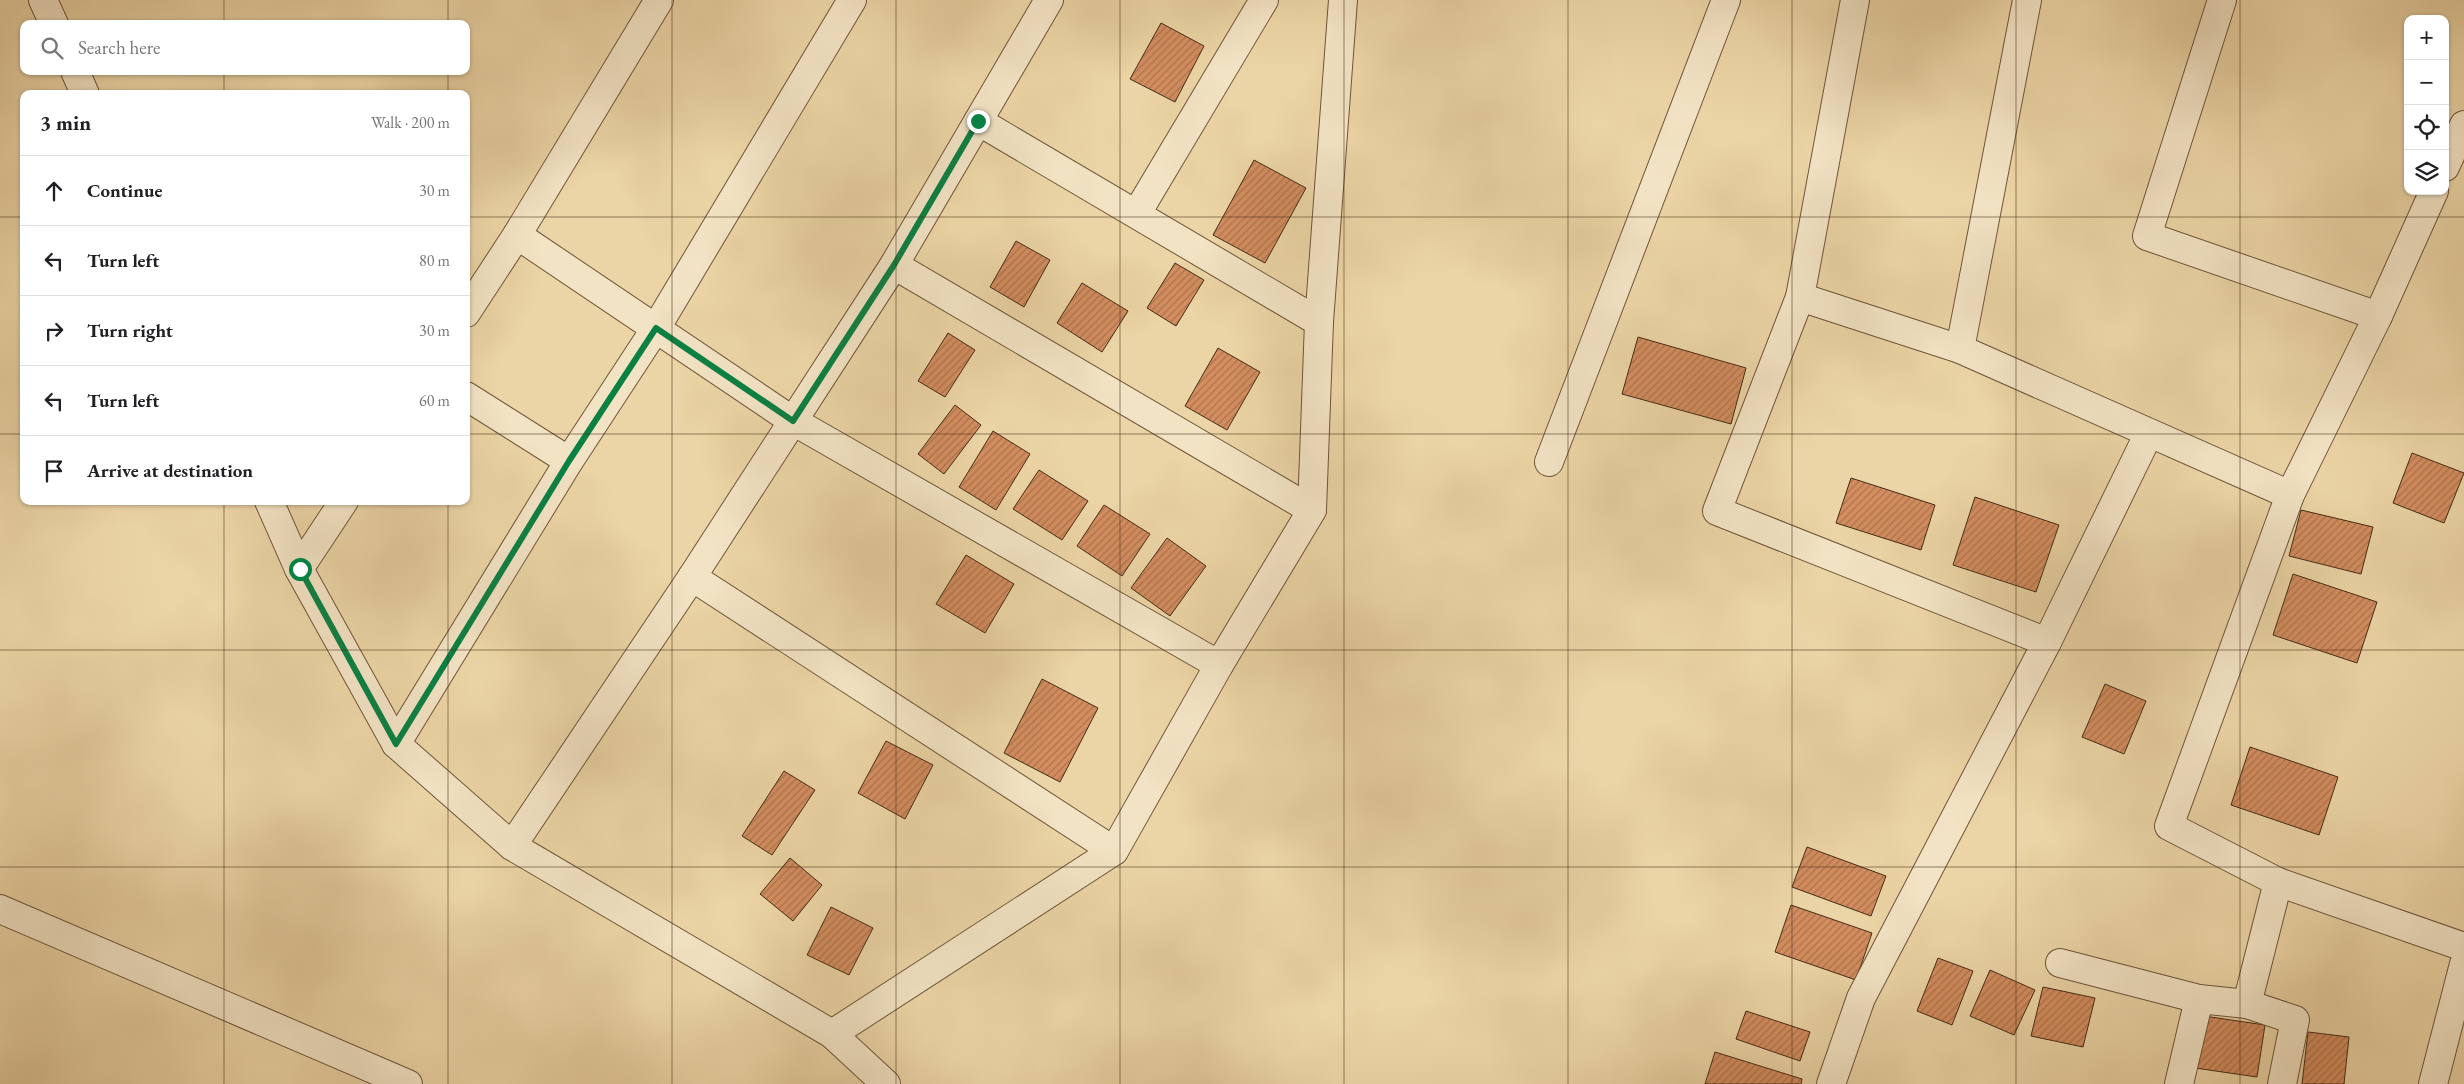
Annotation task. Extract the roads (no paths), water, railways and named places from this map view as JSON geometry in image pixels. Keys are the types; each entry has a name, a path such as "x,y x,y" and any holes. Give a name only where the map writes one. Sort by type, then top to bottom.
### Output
{"street":[{"path":"43,0 52,20"},
{"path":"470,307 517,235 659,0"},
{"path":"396,744 569,461 656,328 852,0"},
{"path":"512,846 692,577 894,265 1049,0"},
{"path":"1137,213 1264,0"},
{"path":"832,1034 1114,851 1218,665 1312,510 1319,322 1343,0"},
{"path":"1549,462 1726,0"},
{"path":"1855,0 1800,297 1717,511 2047,642"},
{"path":"1960,349 2027,0"},
{"path":"2222,0 2147,236 2378,316"},
{"path":"77,75 83,90"},
{"path":"978,121 1319,322"},
{"path":"2449,158 2464,125"},
{"path":"2432,195 2378,316 2290,495 2169,826 2278,882 2464,947"},
{"path":"517,235 793,421 1218,665"},
{"path":"894,265 1312,510"},
{"path":"1800,297 1960,349 2290,495"},
{"path":"470,399 569,461"},
{"path":"1831,1084 1860,998 2047,642 2149,433"},
{"path":"271,505 300,569 396,744 512,846 832,1034 886,1084"},
{"path":"300,569 341,505"},
{"path":"692,577 1114,851"},
{"path":"2247,1004 2278,882"},
{"path":"0,909 408,1084"},
{"path":"2060,963 2199,999 2247,1004 2295,1020 2282,1084"},
{"path":"2433,1084 2464,964"},
{"path":"2179,1084 2199,999"}]}
